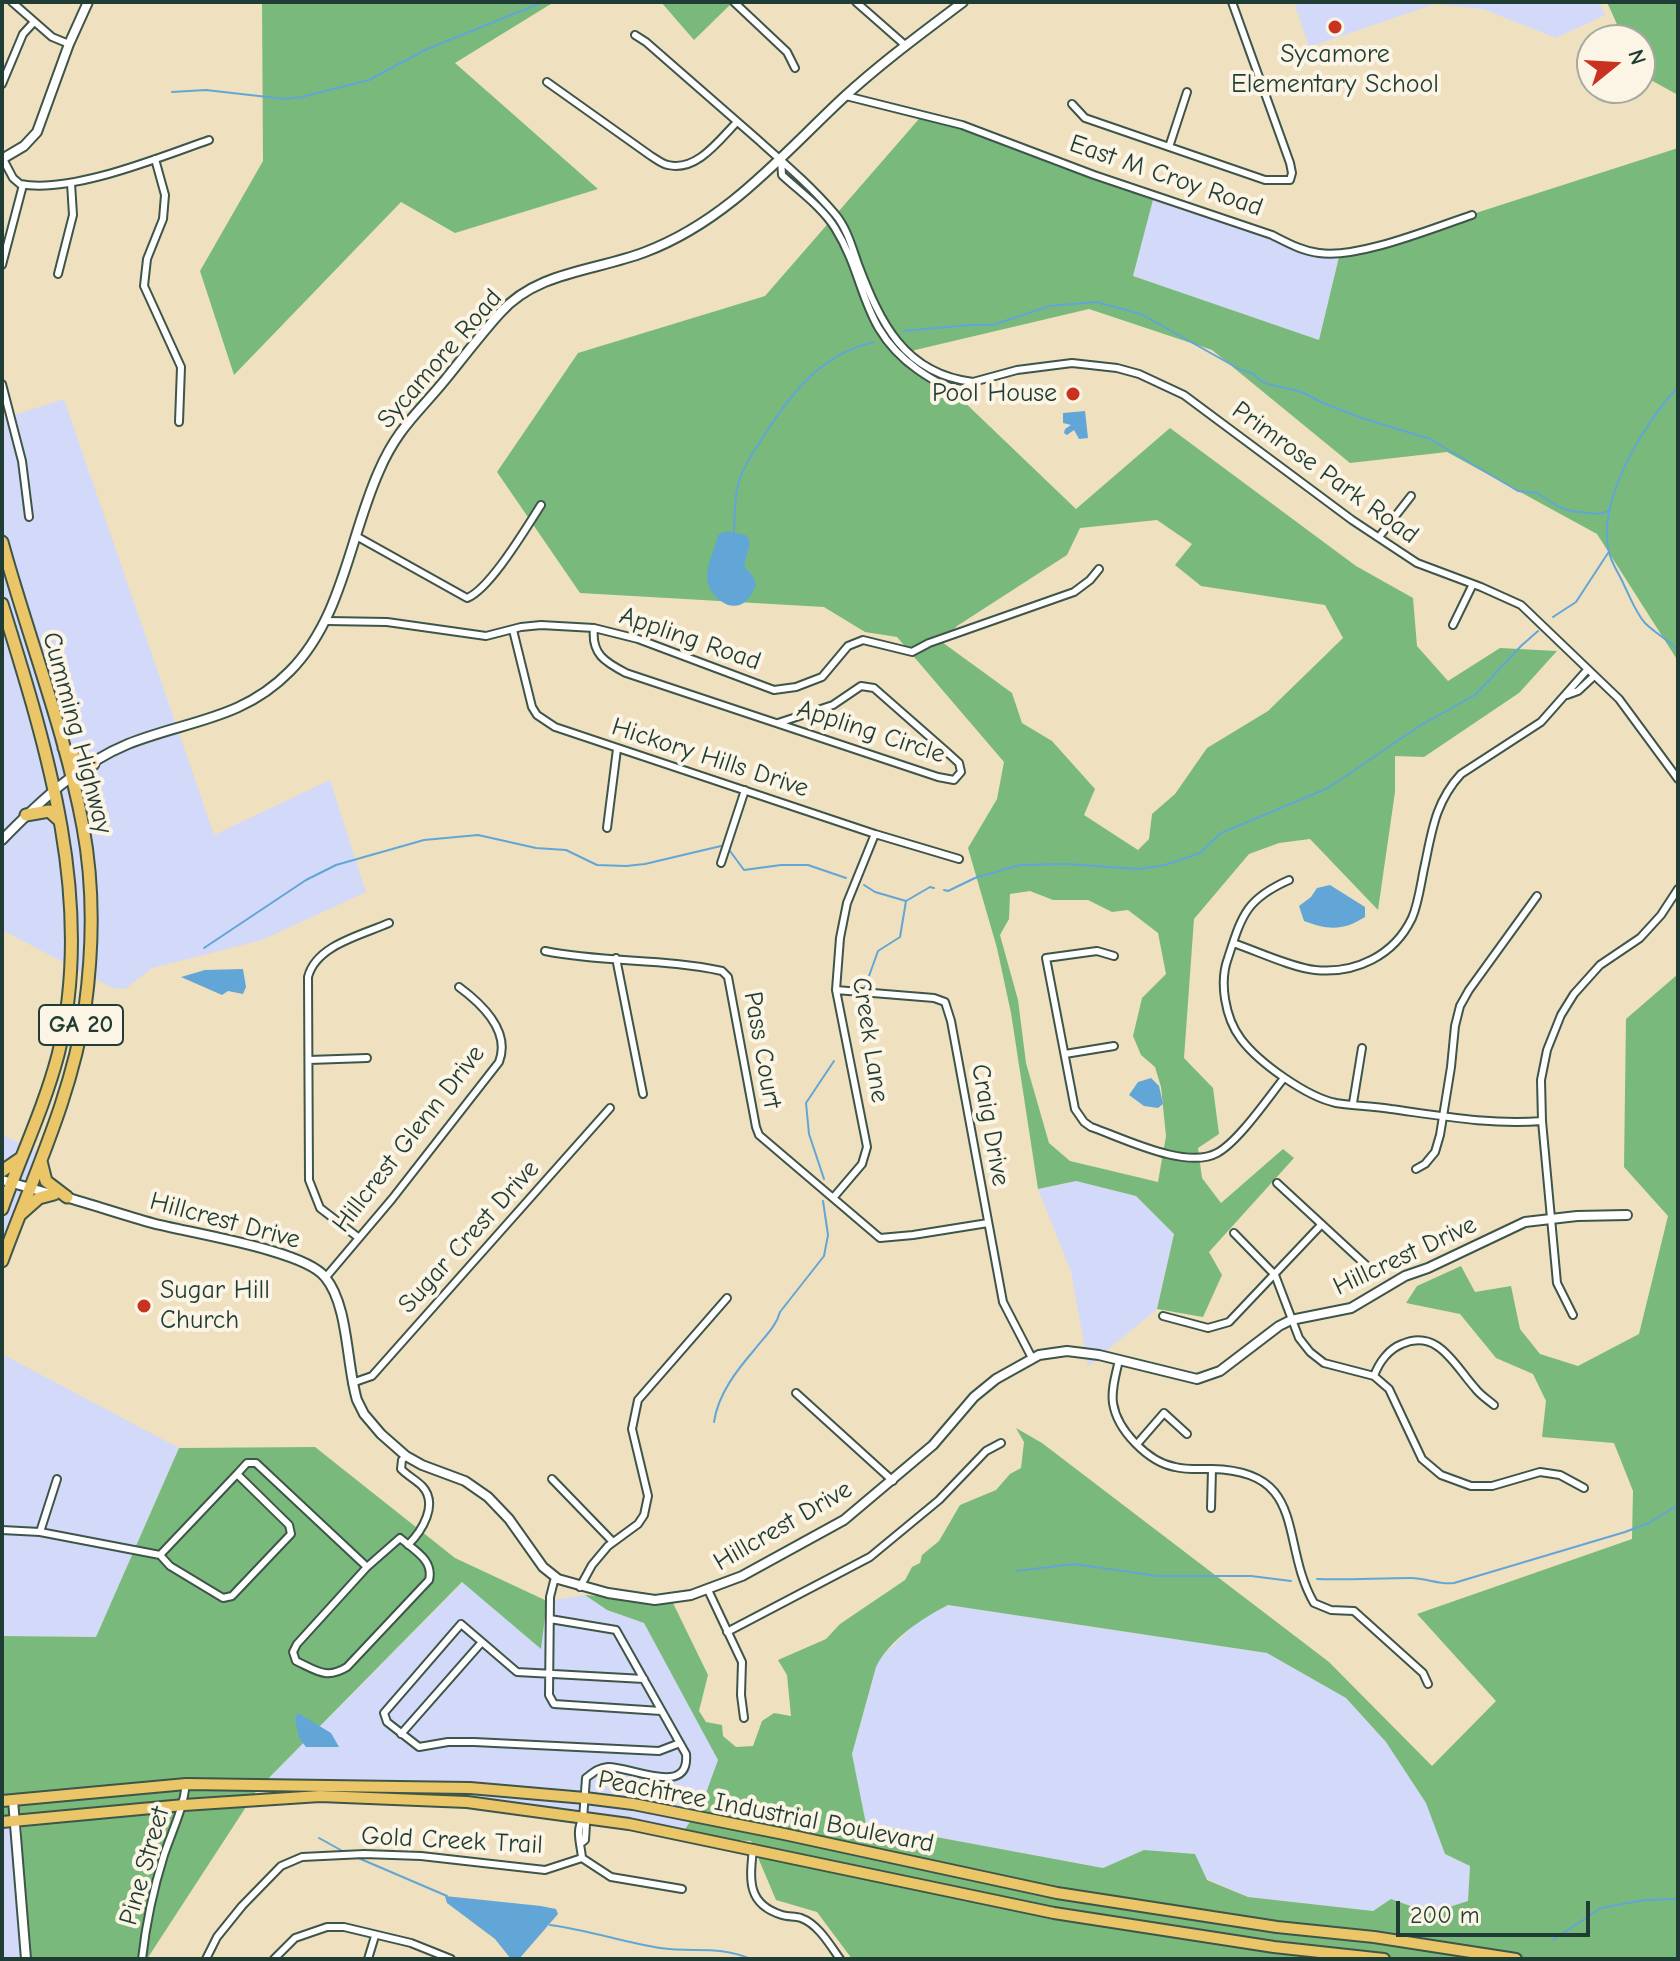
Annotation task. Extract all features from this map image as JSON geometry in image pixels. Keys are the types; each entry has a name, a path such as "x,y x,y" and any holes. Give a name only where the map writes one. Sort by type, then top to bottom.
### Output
{"highway":[{"name":"Cumming Highway","path":"2,542 72,779 83,829 91,912 87,980 77,1048 65,1092 2,1261"},
{"name":"Cumming Highway","path":"2,604 54,789 68,872 71,919 65,1019 50,1080 21,1157 7,1181 2,1209"},
{"path":"62,746 81,763 93,764"},
{"path":"26,815 49,811 60,821"},
{"path":"2,1171 21,1157"},
{"path":"40,1158 45,1180 67,1197"},
{"path":"18,1217 39,1198 54,1194"}],"main road":[{"name":"Peachtree Industrial Boulevard","path":"8,1800 186,1784 470,1788 585,1798 633,1804 770,1831 1057,1893 1513,1959"},
{"name":"Peachtree Industrial Boulevard","path":"2,1822 326,1796 467,1802 583,1818 753,1848 1054,1913 1274,1947 1384,1959"}],"street":[{"path":"12,2 52,37 69,44"},
{"path":"88,2 37,132 24,146 3,159 13,178 23,185 71,183 209,140"},
{"path":"734,2 787,52 795,68"},
{"path":"856,2 905,45"},
{"name":"Sycamore Road","path":"2,840 54,789 93,764 126,745 225,715 250,703 290,670 327,621 378,473 397,434 503,309 531,289 556,277 646,252 718,214 781,160 846,96 905,45 963,2"},
{"path":"1072,104 1085,118 1265,180 1290,180 1290,163 1232,2"},
{"path":"2,84 23,34 34,22"},
{"name":"Primrose Park Road","path":"635,35 781,160 836,216 848,236 876,311 894,339 931,371 951,379 973,382 1017,370 1072,363 1139,374 1184,395 1352,520 1417,563 1521,605 1619,699 1678,779"},
{"path":"547,82 669,166 686,164 701,157 737,122"},
{"path":"1169,147 1187,92"},
{"name":"East M Croy Road","path":"846,96 962,125 1094,175 1272,235 1297,248 1321,254 1345,253 1373,246 1472,215"},
{"path":"155,159 165,195 163,219 147,259 144,286 181,367 179,422"},
{"path":"58,274 73,215 71,183"},
{"path":"2,265 23,185"},
{"path":"2,384 22,461 29,517"},
{"path":"1379,537 1411,496"},
{"path":"356,536 467,598 476,595 509,554 541,505"},
{"name":"Appling Road","path":"327,621 387,622 486,636 541,625 594,628 638,639 774,690 796,687 822,677 848,646 863,640 912,652 929,643 1074,592 1099,569"},
{"path":"1453,625 1473,584"},
{"name":"Appling Circle","path":"594,628 594,649 604,662 626,673 938,777 954,780 961,772 959,763 874,688 861,686 833,705 778,723"},
{"name":"Hickory Hills Drive","path":"513,630 532,707 537,715 555,727 959,859"},
{"path":"1233,943 1312,970 1350,969 1394,945 1412,917 1434,816 1450,786 1461,774 1541,722 1587,670"},
{"path":"1567,695 1578,691 1594,676"},
{"path":"607,828 617,749"},
{"path":"721,863 745,790"},
{"name":"Creek Lane","path":"833,1198 862,1164 867,1147 836,990 840,938 847,903 875,834"},
{"path":"1289,880 1264,891 1252,902 1223,972 1231,1018 1241,1039 1284,1078 1307,1092 1336,1103 1497,1123 1542,1121"},
{"path":"1573,1315 1557,1283 1542,1121 1541,1080 1547,1050 1561,1015 1574,994 1600,965 1640,938 1661,915 1678,889"},
{"path":"1416,1169 1435,1152 1460,1006 1537,896"},
{"path":"359,1238 320,1208 309,1180 308,977 311,967 325,951 389,923"},
{"name":"Pass Court","path":"545,951 722,971 728,977 759,1135 880,1238 988,1223"},
{"path":"1114,956 1097,951 1046,958 1075,1109 1084,1122 1172,1155 1192,1159 1211,1156 1227,1147 1284,1078"},
{"path":"616,958 643,1094"},
{"name":"Hillcrest Glenn Drive","path":"326,1277 499,1062 503,1040 497,1025 459,987"},
{"name":"Craig Drive","path":"836,990 934,998 945,1002 1003,1302 1032,1358"},
{"path":"1065,1054 1114,1046"},
{"path":"1353,1103 1362,1048"},
{"path":"309,1060 367,1058"},
{"name":"Sugar Crest Drive","path":"352,1383 372,1376 610,1108"},
{"name":"Hillcrest Drive","path":"7,1181 151,1222 293,1257 315,1268 326,1277 339,1306 352,1383 364,1414 381,1434 406,1456 465,1481 488,1497 509,1519 543,1567 558,1579 580,1587 655,1600 708,1590 742,1576 844,1520 933,1445 974,1397 996,1379 1032,1358 1067,1351 1197,1379 1220,1371 1291,1320 1351,1308 1405,1276 1525,1222 1627,1215"},
{"path":"1277,1183 1368,1267"},
{"path":"1163,1316 1208,1328 1229,1322 1321,1225"},
{"path":"1234,1233 1275,1275 1299,1338 1310,1352 1324,1363 1374,1376 1389,1389 1422,1459 1441,1475 1471,1486 1492,1486 1540,1472 1560,1475 1584,1488"},
{"path":"580,1587 592,1565 644,1515 648,1496 632,1429 638,1400 727,1298"},
{"path":"1374,1376 1383,1359 1396,1346 1410,1340 1431,1341 1446,1351 1478,1392 1494,1405"},
{"path":"1119,1360 1113,1402 1118,1420 1138,1443 1160,1463 1176,1468 1249,1474 1275,1493 1285,1506 1295,1553 1314,1603 1331,1610 1354,1611 1423,1673 1428,1684"},
{"path":"796,1393 893,1481"},
{"path":"1138,1443 1164,1413 1187,1434"},
{"path":"727,1632 870,1557 939,1500 986,1451 1001,1443"},
{"path":"406,1456 401,1469 425,1490 429,1499 429,1512 417,1536 408,1545"},
{"path":"160,1555 247,1463 256,1463 367,1567"},
{"path":"1211,1508 1212,1469"},
{"path":"2,1530 40,1532 160,1555 170,1566 223,1598 232,1596 291,1534 289,1525 237,1474"},
{"path":"40,1532 57,1479"},
{"path":"552,1479 613,1542"},
{"path":"400,1538 428,1562 431,1571 429,1580 347,1667 336,1674 326,1675 296,1661 293,1652 297,1644 367,1567 400,1538"},
{"path":"558,1579 554,1581 550,1597 549,1695 554,1704 661,1711"},
{"path":"708,1590 743,1670 741,1695 744,1718"},
{"path":"550,1619 616,1630 686,1754 687,1763 683,1771 660,1778 612,1767 597,1769 586,1778 585,1798"},
{"path":"644,1679 517,1672 461,1624 384,1713 387,1722 419,1747 474,1742 659,1751 680,1743"},
{"path":"401,1734 482,1642"},
{"name":"Pine Street","path":"142,1959 147,1915 164,1855 184,1805 186,1784"},
{"name":"Gold Creek Trail","path":"206,1959 217,1937 242,1906 281,1866 302,1857 364,1854 421,1856 545,1870 582,1858 578,1839 585,1798"},
{"path":"8,1800 14,1820 26,1959"},
{"path":"753,1848 750,1880 756,1898 767,1909 803,1919 817,1929 840,1959"},
{"path":"582,1858 611,1877 682,1889"},
{"path":"274,1959 295,1938 327,1927 344,1927 411,1943 451,1959"},
{"path":"368,1959 375,1936"}],"shaded area":[{"name":"Sycamore Elementary School","path":"1294,2 1599,2 1605,15 1586,24 1576,24 1576,29 1556,38 1483,9 1435,4 1309,47"},
{"path":"1155,192 1339,257 1319,340 1133,276"},
{"path":"64,399 214,835 330,780 366,892 262,940 152,968 125,989 113,988 2,930 2,419"},
{"path":"2,1135 41,1153 2,1250"},
{"path":"1076,1181 1136,1196 1174,1233 1157,1309 1088,1366 1071,1271 1038,1189"},
{"path":"2,1354 179,1448 96,1637 2,1636"},
{"path":"463,1582 540,1648 547,1601 585,1595 607,1610 644,1623 719,1760 702,1804 679,1838 413,1799 325,1801 257,1790"},
{"path":"948,1605 1267,1653 1346,1698 1386,1742 1427,1803 1445,1854 1470,1866 1468,1901 1430,1913 1391,1899 1373,1911 1248,1897 1144,1850 1103,1868 866,1824 852,1754 876,1667 881,1657 918,1621"},
{"path":"21,1814 26,1959 2,1959 2,1816"}],"green space":[{"path":"262,2 554,2 455,63 598,189 455,233 401,202 234,375 200,271 263,161"},
{"path":"661,2 733,2 694,40"},
{"path":"1607,2 1678,2 1678,95 1656,83 1656,24 1617,24"},
{"path":"925,112 1155,192 1133,276 1319,340 1339,257 1678,148 1678,661 1597,534 1447,452 1350,463 1212,350 1089,309 911,351 1076,509 1170,428 1356,566 1413,598 1417,646 1448,681 1500,648 1557,651 1519,693 1424,757 1395,756 1395,792 1378,910 1310,839 1279,843 1249,854 1194,919 1184,1058 1213,1088 1219,1134 1198,1148 1202,1178 1221,1203 1283,1149 1294,1158 1209,1252 1222,1275 1203,1317 1157,1309 1174,1234 1136,1196 1076,1181 1038,1189 1011,1013 997,948 968,848 997,799 1004,762 897,637 865,632 824,607 580,593 497,472 578,353 765,296","holes":["1157,520 1192,544 1175,565 1201,586 1325,605 1343,638 1268,711 1207,748 1175,794 1152,814 1149,839 1138,850 1084,815 1095,789 1052,741 1022,723 1012,693 942,642 957,626 1067,555 1080,528","1030,891 1053,900 1088,900 1112,912 1128,910 1158,933 1166,974 1142,998 1133,1036 1141,1055 1155,1067 1161,1087 1166,1136 1158,1182 1070,1161 1049,1143 1026,1063 1018,1000 1000,935 1009,919 1010,894"]},
{"path":"1678,974 1678,1959 852,1959 817,1912 776,1900 751,1841 679,1838 702,1804 718,1760 644,1623 607,1610 585,1595 662,1601 671,1599 708,1675 699,1711 706,1722 722,1725 723,1736 736,1747 753,1746 762,1721 774,1713 791,1716 787,1675 778,1660 826,1639 840,1624 905,1580 912,1567 920,1563 922,1555 939,1541 960,1505 996,1490 1010,1474 1021,1468 1024,1442 1016,1428 1042,1443 1329,1662 1432,1766 1496,1701 1417,1614 1632,1539 1633,1491 1614,1443 1542,1437 1546,1401 1533,1374 1496,1358 1460,1314 1406,1303 1417,1286 1461,1266 1475,1292 1511,1286 1520,1329 1540,1354 1578,1366 1639,1334 1668,1216 1624,1167 1626,1019","holes":["948,1605 1267,1653 1346,1698 1386,1742 1426,1803 1445,1854 1470,1866 1468,1901 1430,1913 1391,1899 1373,1911 1248,1897 1207,1880 1195,1854 1144,1850 1103,1868 866,1824 852,1754 876,1667 889,1647 907,1631"]},
{"path":"315,1447 455,1558 547,1601 541,1649 462,1582 257,1790 147,1959 26,1959 21,1814 2,1816 2,1636 96,1637 179,1448"}],"water":[{"path":"1085,411 1088,438 1079,439 1074,430 1067,435 1064,433 1071,425 1063,423 1063,413"},
{"path":"726,531 746,535 750,543 744,566 753,576 756,586 747,600 733,606 716,596 707,579 718,535"},
{"path":"1330,885 1365,907 1365,917 1335,928 1304,921 1299,906 1317,888"},
{"path":"243,969 246,987 243,994 228,991 222,995 181,977 205,970"},
{"path":"1151,1078 1159,1086 1163,1104 1158,1108 1144,1106 1129,1095 1138,1082"},
{"path":"298,1713 331,1733 339,1747 306,1747 299,1738 295,1719"},
{"path":"445,1896 541,1906 556,1909 558,1914 519,1959 511,1959 495,1939 447,1903"}],"waterway":[{"path":"172,92 206,90 285,99 301,97 369,80 425,50 543,2"},
{"path":"904,331 993,325 1049,306 1096,302 1141,314 1241,370 1252,373 1264,383 1302,392 1359,417 1430,439 1518,491 1537,493 1571,511 1598,514 1610,511"},
{"path":"734,531 736,493 741,475 785,405 823,366 838,356 874,342"},
{"path":"1678,387 1651,420 1626,463 1616,486 1607,531 1612,560 1639,615 1678,650"},
{"path":"1553,617 1576,602 1608,553"},
{"path":"944,890 1020,865 1067,864 1138,869 1165,865 1200,853 1221,833 1328,788 1421,725 1475,695 1538,631"},
{"path":"204,948 306,880 336,865 424,840 478,835 536,848 566,850 597,865 626,866 721,846"},
{"path":"730,851 744,870 808,865 846,878"},
{"path":"864,885 875,892 906,901 930,887 934,888"},
{"path":"865,987 878,951 900,937 906,901"},
{"path":"824,1179 809,1134 806,1103 834,1061"},
{"path":"714,1422 729,1383 824,1256 828,1235 823,1201"},
{"path":"1317,1579 1411,1578 1454,1583 1625,1532 1649,1523 1678,1505"},
{"path":"1017,1571 1074,1564 1158,1576 1251,1576 1291,1581"},
{"path":"319,1838 346,1853"},
{"path":"356,1857 447,1896"},
{"path":"1553,1940 1601,1908 1645,1900 1678,1899"},
{"path":"550,1925 660,1948 717,1951 751,1959"}],"place":[{"name":"Sycamore Elementary School","path":"1335,27"},
{"name":"Pool House","path":"1073,394"},
{"name":"Sugar Hill Church","path":"144,1306"}]}
